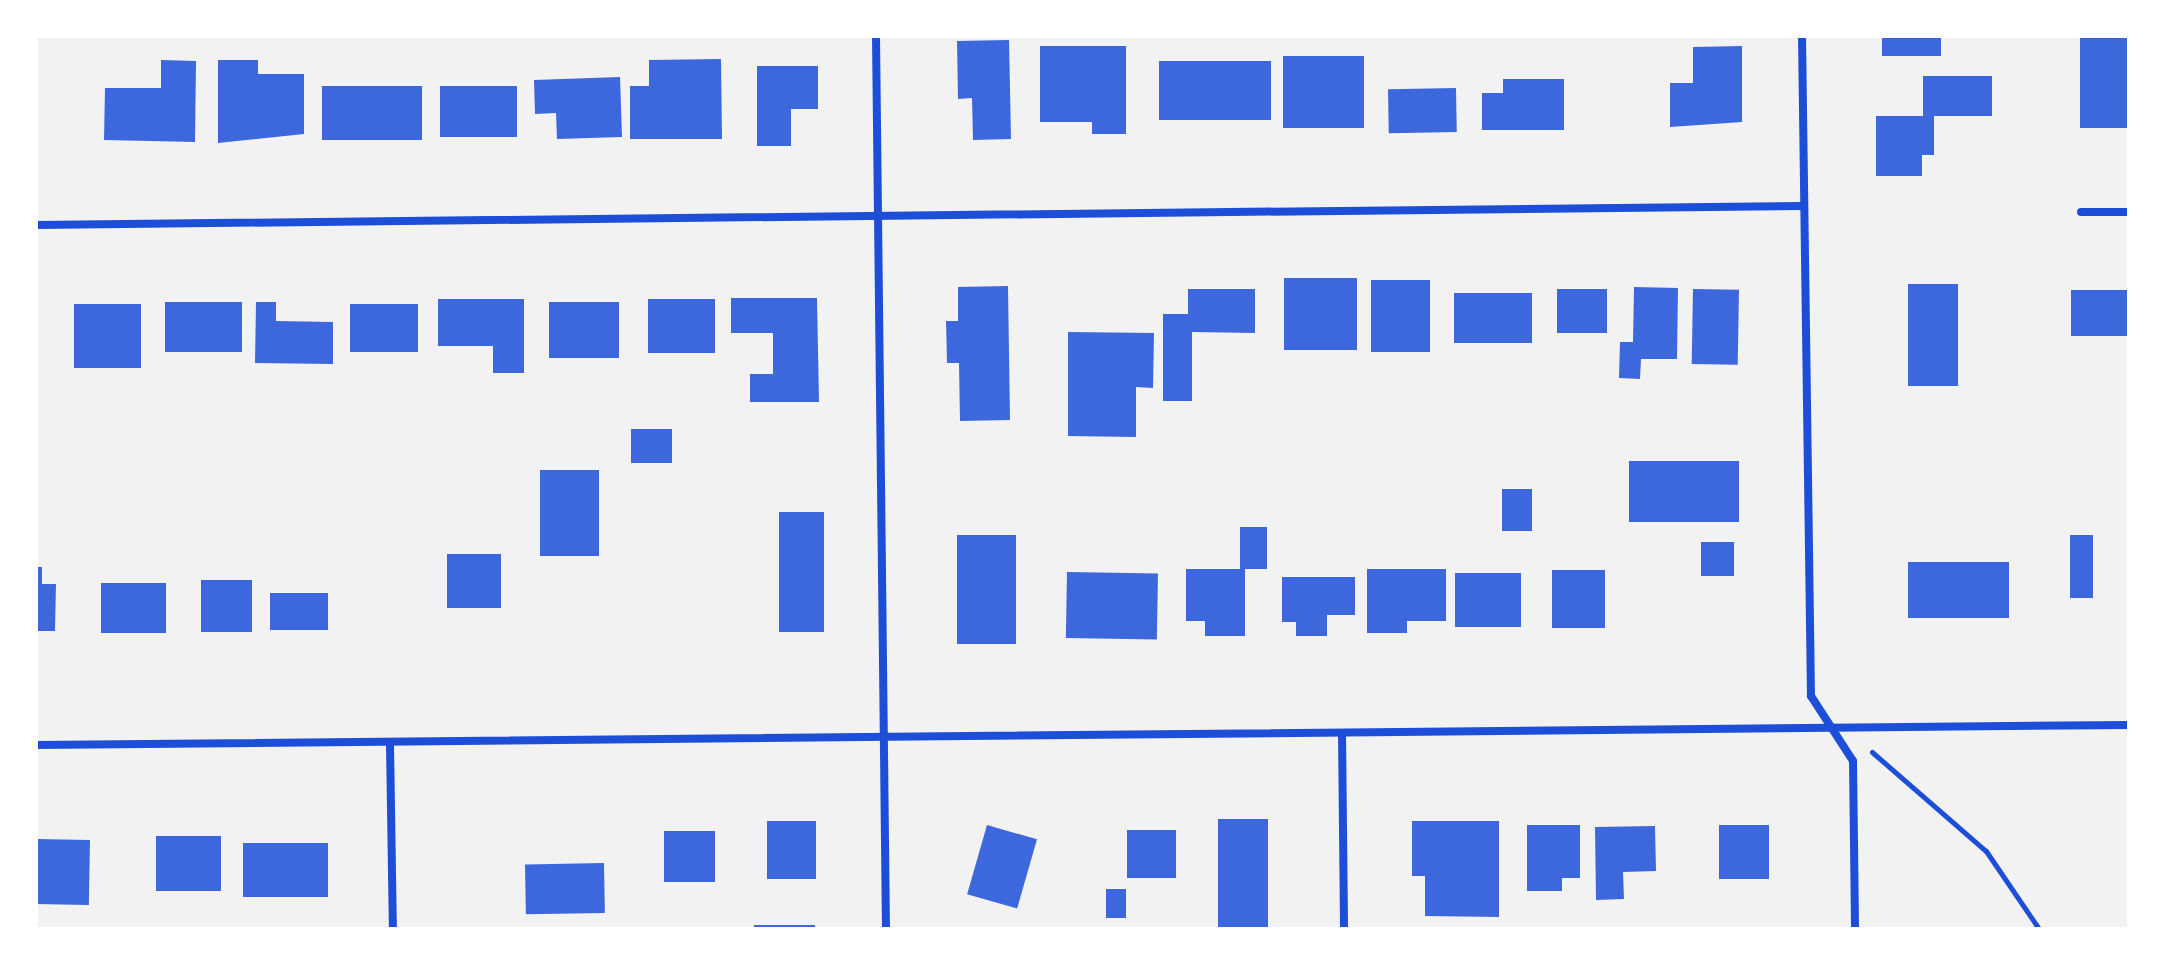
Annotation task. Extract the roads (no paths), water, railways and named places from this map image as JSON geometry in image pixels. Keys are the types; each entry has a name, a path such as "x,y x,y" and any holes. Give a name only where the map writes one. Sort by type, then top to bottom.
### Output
{"street":[{"path":"876,36 886,929"},
{"path":"1802,36 1801,206 1811,696 1835,727 1853,761 1855,929"},
{"path":"36,225 1801,206"},
{"path":"2081,212 2129,212"},
{"path":"36,745 390,745 2129,725"},
{"path":"1342,733 1344,929"},
{"path":"390,745 393,929"}]}
